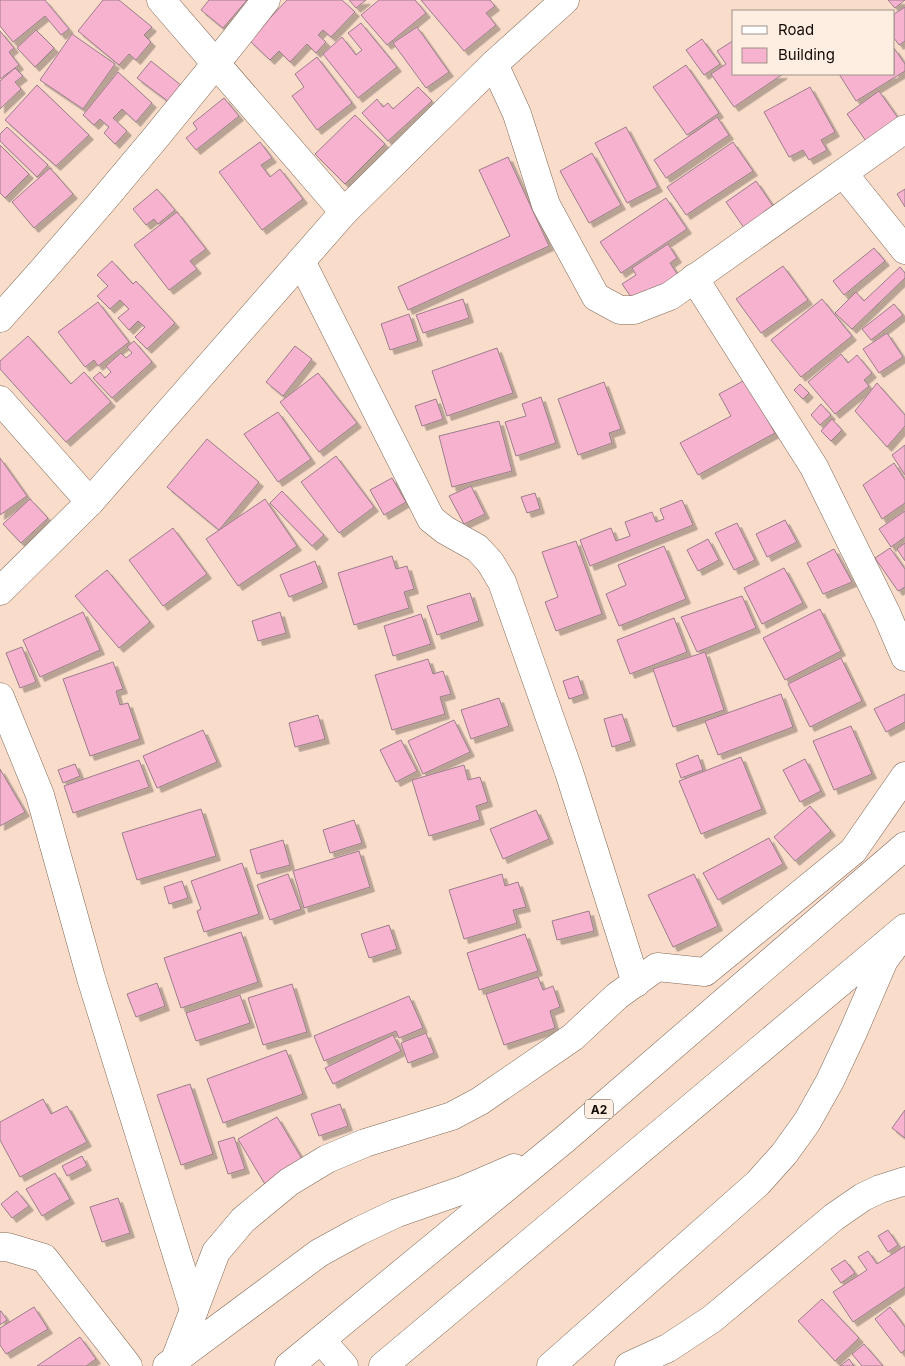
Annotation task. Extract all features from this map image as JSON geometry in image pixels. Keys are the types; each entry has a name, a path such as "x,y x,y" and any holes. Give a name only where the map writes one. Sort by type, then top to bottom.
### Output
{"main road":[{"path":"162,0 344,212"},
{"path":"0,318 55,257 266,0"},
{"path":"0,591 90,502 344,212 494,64 565,0"},
{"path":"494,64 517,114 546,205 596,297 620,310 634,310 670,296 905,128"},
{"path":"843,173 905,250"},
{"path":"301,261 431,519 444,530 477,548 490,562 502,582 569,772 636,983"},
{"path":"694,278 814,467 896,607 905,657"},
{"path":"0,400 90,502"},
{"path":"0,697 40,795 91,978 194,1310"},
{"path":"171,1363 216,1252 243,1220 289,1182 334,1156 365,1143 452,1116 480,1100 573,1037 617,996 657,967 705,972 853,851 905,776"},
{"name":"A2","path":"289,1366 565,1139 905,846"},
{"path":"383,1366 905,928"},
{"path":"551,1366 758,1183 784,1154 807,1122 830,1081 884,960 905,933"},
{"path":"171,1363 319,1253 359,1230 397,1213 492,1179 528,1162 565,1139"},
{"path":"629,1366 668,1348 712,1319 834,1218 863,1197 905,1181"},
{"path":"0,1247 7,1247 44,1258 128,1366"},
{"path":"321,1340 344,1366"}],"building":[{"path":"0,0 45,0 69,29 61,35 45,16 13,42 0,26"},
{"path":"103,0 119,0 152,27 144,35 151,42 136,60 129,54 119,65 78,31"},
{"path":"209,0 247,0 223,28 201,10"},
{"path":"287,0 342,0 355,12 331,37 323,30 318,35 326,42 316,53 307,44 290,62 279,51 270,60 249,40"},
{"path":"349,0 366,0 356,8"},
{"path":"379,0 415,0 426,13 387,45 361,15"},
{"path":"421,0 490,0 495,6 486,13 496,25 464,51"},
{"path":"888,0 905,0 895,8"},
{"path":"905,7 905,41 899,45 895,39 895,13"},
{"path":"361,23 397,67 358,98 323,54 342,37 356,55 362,50 348,33"},
{"path":"417,27 449,72 426,88 393,43"},
{"path":"36,30 54,48 35,67 17,48"},
{"path":"0,31 14,48 9,52 19,65 0,79"},
{"path":"72,34 115,64 83,109 40,80"},
{"path":"702,39 720,64 704,75 686,50"},
{"path":"732,41 732,75 782,75 734,107 711,74 726,64 717,51"},
{"path":"895,49 905,64 905,71 856,101 840,75 895,75"},
{"path":"317,57 352,103 317,130 292,96 304,87 295,74"},
{"path":"151,61 182,86 169,102 137,78"},
{"path":"686,65 719,113 687,135 653,87"},
{"path":"15,68 23,76 15,82 21,89 0,109 0,81"},
{"path":"118,72 152,103 136,122 122,109 113,118 127,131 115,144 104,133 109,127 100,119 94,125 83,115"},
{"path":"37,85 89,135 56,166 5,120"},
{"path":"418,87 432,101 388,141 362,113 377,99 383,107 388,103 393,109"},
{"path":"810,87 835,132 821,140 827,150 809,160 803,150 789,157 764,112"},
{"path":"879,91 898,118 866,141 847,114"},
{"path":"224,98 239,116 196,150 186,138 197,129 193,123"},
{"path":"355,115 385,144 345,184 315,154"},
{"path":"717,117 729,135 666,178 654,160"},
{"path":"7,127 48,165 37,177 0,141 0,134"},
{"path":"626,127 658,187 627,203 595,143"},
{"path":"260,142 272,158 261,165 270,177 280,169 303,199 262,230 219,172"},
{"path":"733,142 753,171 686,215 667,187"},
{"path":"0,145 29,174 5,198 0,193"},
{"path":"592,153 621,205 589,223 560,171"},
{"path":"508,157 549,246 408,310 398,287 510,236 479,170"},
{"path":"50,168 73,194 34,228 12,202"},
{"path":"756,181 779,215 749,235 726,202"},
{"path":"157,189 175,210 158,224 154,219 146,225 133,209"},
{"path":"905,189 905,207 897,194"},
{"path":"666,198 687,229 621,273 600,242"},
{"path":"177,212 206,249 190,261 197,269 169,290 134,245"},
{"path":"668,244 677,258 670,263 681,280 638,307 622,284 636,275 632,268"},
{"path":"874,248 885,261 844,295 833,281"},
{"path":"112,261 133,284 136,281 175,323 147,349 135,337 145,327 138,321 129,330 118,318 129,309 120,300 110,309 97,296 108,286 97,275"},
{"path":"783,266 808,300 761,333 736,299"},
{"path":"900,267 905,273 905,278 852,329 835,313 856,292 864,301"},
{"path":"463,299 469,318 423,333 416,315"},
{"path":"822,299 852,336 801,377 771,340"},
{"path":"98,302 129,342 98,366 94,360 85,367 58,332"},
{"path":"894,304 903,315 871,340 862,329"},
{"path":"409,314 418,341 390,350 381,324"},
{"path":"887,333 903,357 879,373 863,349"},
{"path":"28,336 71,384 84,372 111,402 66,442 0,369 0,361"},
{"path":"134,341 152,362 112,398 93,378 100,372 105,378 111,372 106,366 121,353 126,358 132,353 127,347"},
{"path":"295,346 312,359 283,396 266,382"},
{"path":"497,348 513,393 447,416 432,371"},
{"path":"841,354 848,363 857,355 872,373 864,380 869,386 835,414 808,382"},
{"path":"318,373 357,423 319,452 280,402"},
{"path":"745,380 775,433 698,475 680,443 731,416 719,394"},
{"path":"604,382 621,429 609,433 612,443 578,455 558,399"},
{"path":"877,383 905,415 905,426 887,447 855,411"},
{"path":"800,384 809,393 803,399 794,390"},
{"path":"541,397 556,443 516,456 505,422 526,416 522,404"},
{"path":"436,399 443,419 422,426 415,406"},
{"path":"821,404 831,415 820,425 811,415"},
{"path":"278,412 311,459 278,482 244,434"},
{"path":"832,419 842,430 831,441 821,431"},
{"path":"499,421 512,471 452,487 439,436"},
{"path":"207,439 259,482 219,530 167,487"},
{"path":"905,445 905,475 892,455"},
{"path":"336,456 374,507 339,533 301,482"},
{"path":"0,458 27,496 0,515"},
{"path":"894,463 905,480 905,503 882,519 863,485"},
{"path":"392,478 406,502 384,515 370,490"},
{"path":"471,486 485,514 464,524 449,496"},
{"path":"282,491 324,535 312,546 270,503"},
{"path":"535,493 540,509 527,513 521,497"},
{"path":"30,499 48,518 21,543 3,524"},
{"path":"265,499 297,546 238,586 206,539"},
{"path":"682,500 693,525 590,566 580,540 611,528 616,541 630,536 625,522 652,512 656,522 664,519 660,509"},
{"path":"905,511 905,537 891,547 879,529"},
{"path":"785,520 797,542 767,557 756,534"},
{"path":"737,523 755,560 734,570 715,533"},
{"path":"173,528 207,574 163,606 129,560"},
{"path":"708,539 719,560 698,571 687,550"},
{"path":"576,541 602,614 556,631 545,602 558,597 542,552"},
{"path":"905,543 905,561 897,549"},
{"path":"664,546 686,599 619,626 606,594 626,585 618,565"},
{"path":"890,548 905,569 905,587 898,591 875,558"},
{"path":"834,549 852,582 823,594 807,563"},
{"path":"392,556 396,569 407,566 414,589 404,592 409,608 354,625 338,573"},
{"path":"315,561 323,583 289,597 280,575"},
{"path":"784,568 803,603 762,624 744,588"},
{"path":"107,570 150,622 119,648 75,596"},
{"path":"470,593 479,621 437,635 427,606"},
{"path":"742,596 756,628 697,652 681,617"},
{"path":"820,609 841,651 785,680 763,638"},
{"path":"83,612 100,650 40,677 23,640"},
{"path":"280,612 286,633 258,641 252,621"},
{"path":"421,614 431,644 393,656 384,626"},
{"path":"674,618 687,652 630,674 617,640"},
{"path":"22,647 36,682 20,688 6,653"},
{"path":"705,652 724,710 673,727 653,669"},
{"path":"841,658 862,701 810,727 788,684"},
{"path":"428,659 433,674 443,671 451,694 440,697 445,714 392,730 375,675"},
{"path":"113,662 123,689 116,691 120,705 128,703 140,739 90,756 63,679"},
{"path":"578,676 584,694 569,699 563,681"},
{"path":"781,694 793,727 718,755 705,721"},
{"path":"905,694 905,722 886,732 874,709"},
{"path":"499,698 509,726 471,739 461,710"},
{"path":"622,714 631,741 612,747 604,719"},
{"path":"318,715 325,739 295,747 289,723"},
{"path":"454,720 470,752 423,774 408,741"},
{"path":"851,726 872,774 834,790 813,741"},
{"path":"203,730 217,762 157,788 143,756"},
{"path":"401,740 417,771 396,782 380,750"},
{"path":"698,755 703,770 681,778 676,764"},
{"path":"741,757 762,809 701,834 679,781"},
{"path":"805,759 821,791 800,802 783,770"},
{"path":"139,760 149,787 73,813 64,786"},
{"path":"75,764 80,776 63,783 58,770"},
{"path":"464,765 468,780 480,777 488,802 476,806 480,820 429,836 412,780"},
{"path":"0,769 25,812 0,826"},
{"path":"810,806 831,831 795,861 774,837"},
{"path":"201,809 216,856 137,880 122,833"},
{"path":"536,810 549,839 503,859 490,829"},
{"path":"354,820 362,843 330,853 323,830"},
{"path":"769,838 783,864 718,900 703,873"},
{"path":"283,840 290,865 257,874 250,850"},
{"path":"359,851 370,887 304,908 293,871"},
{"path":"242,863 259,914 204,932 197,911 201,909 191,881"},
{"path":"288,874 301,909 270,920 257,885"},
{"path":"502,874 505,886 518,882 526,907 513,910 517,923 464,939 449,890"},
{"path":"694,874 718,926 673,947 648,895"},
{"path":"182,881 188,898 169,904 164,887"},
{"path":"589,911 594,931 557,940 552,921"},
{"path":"389,925 397,949 369,958 361,934"},
{"path":"241,932 258,982 181,1008 164,958"},
{"path":"525,934 538,971 479,990 467,953"},
{"path":"538,977 543,990 553,986 560,1007 550,1011 555,1028 504,1045 486,994"},
{"path":"157,983 165,1006 136,1017 127,994"},
{"path":"292,984 307,1032 263,1045 248,998"},
{"path":"240,995 250,1023 196,1041 186,1013"},
{"path":"409,996 423,1028 399,1038 396,1031 324,1061 314,1036"},
{"path":"426,1033 434,1053 408,1063 401,1043"},
{"path":"393,1035 401,1051 333,1084 325,1068"},
{"path":"286,1050 303,1094 223,1123 207,1079"},
{"path":"190,1084 213,1154 181,1165 157,1095"},
{"path":"43,1099 51,1114 67,1106 87,1142 20,1177 0,1140 0,1122"},
{"path":"340,1104 348,1126 319,1136 311,1114"},
{"path":"905,1110 905,1138 892,1128"},
{"path":"277,1117 305,1164 266,1186 238,1139"},
{"path":"234,1137 245,1169 228,1174 218,1142"},
{"path":"82,1156 87,1166 67,1176 62,1166"},
{"path":"55,1173 70,1199 42,1216 26,1189"},
{"path":"17,1191 29,1206 12,1218 1,1204"},
{"path":"118,1198 130,1233 102,1242 90,1207"},
{"path":"888,1230 898,1245 888,1252 878,1236"},
{"path":"905,1246 905,1287 853,1322 833,1292 867,1270 858,1257 868,1251 877,1264"},
{"path":"845,1260 855,1273 841,1283 831,1269"},
{"path":"822,1299 859,1338 835,1361 798,1321"},
{"path":"34,1307 48,1329 6,1354 0,1345 0,1328"},
{"path":"890,1307 905,1327 905,1350 901,1353 875,1319"},
{"path":"0,1311 7,1320 0,1325"},
{"path":"80,1337 96,1359 86,1366 37,1366"},
{"path":"864,1344 883,1366 862,1366 852,1354"},
{"path":"849,1359 854,1366 840,1366"}]}
